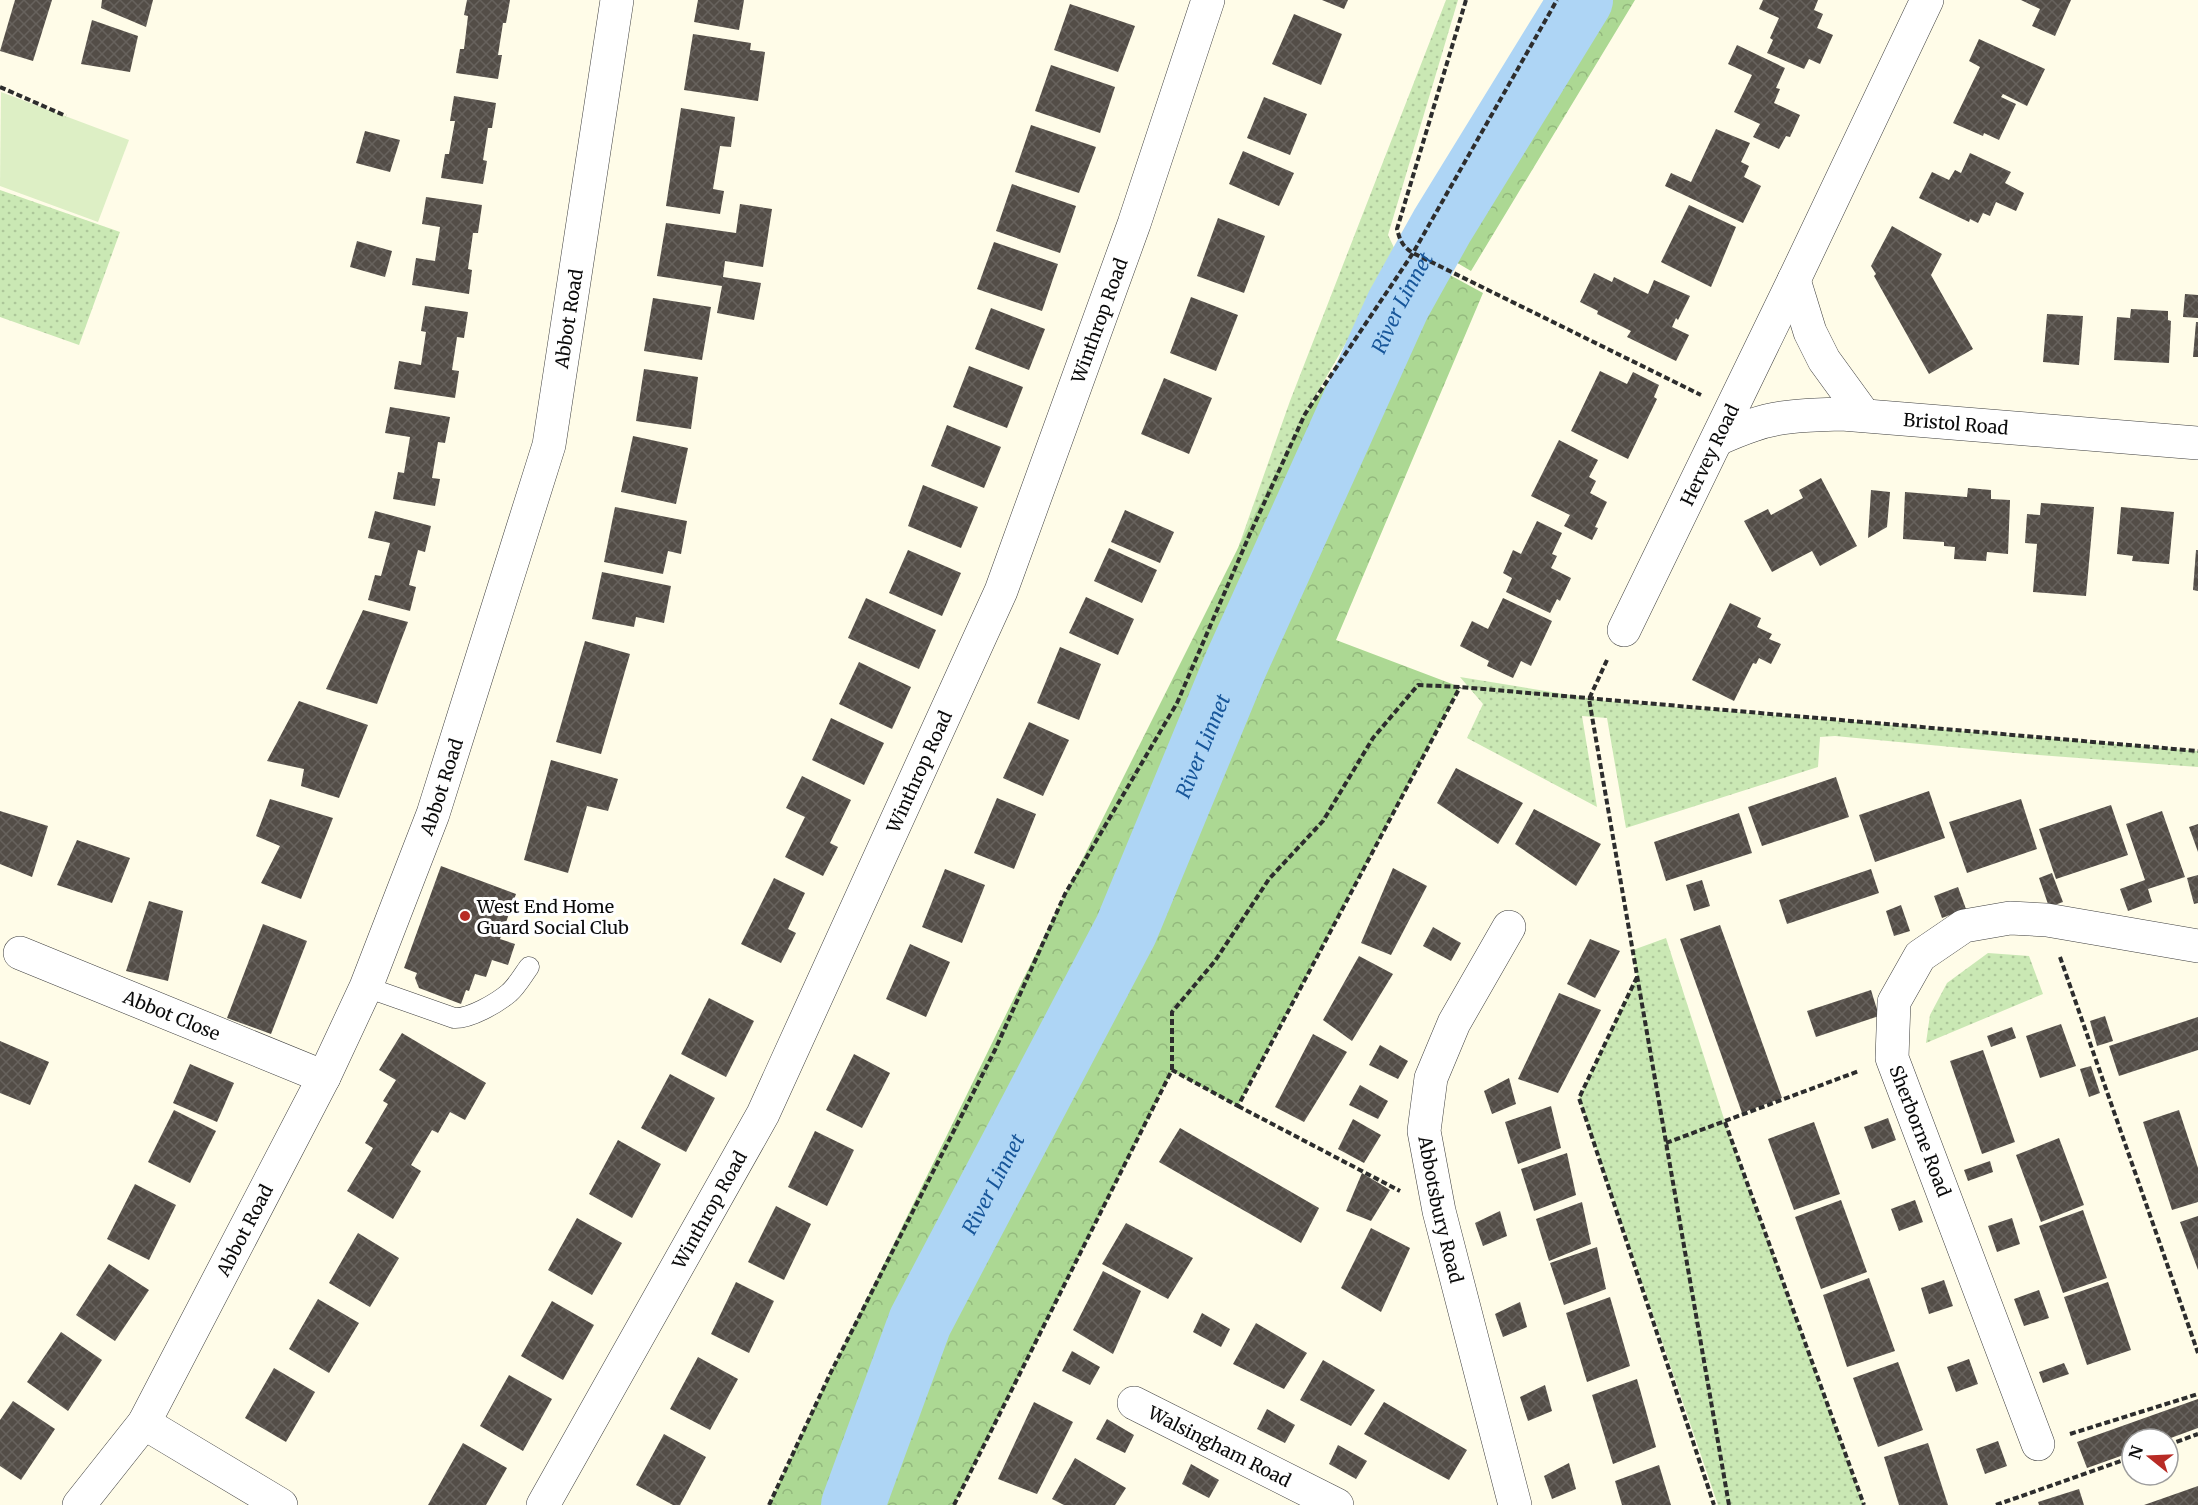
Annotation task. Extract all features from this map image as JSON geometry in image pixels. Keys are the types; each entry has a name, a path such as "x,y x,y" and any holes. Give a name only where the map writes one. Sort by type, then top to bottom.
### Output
{"street":[{"name":"Abbot Road","path":"79,1505 144,1423 324,1077 366,987 433,814 549,444 617,0"},
{"name":"Winthrop Road","path":"543,1505 763,1114 1001,591 1134,224 1208,0"},
{"name":"Hervey Road","path":"1624,630 1718,439 1927,0"},
{"path":"1794,280 1810,332 1824,360 1864,414"},
{"name":"Bristol Road","path":"1718,439 1774,419 1809,415 1864,414 2198,443"},
{"name":"Sherborne Road","path":"2038,1443 1892,1058 1894,1002 1920,956 1964,926 2010,918 2047,920 2198,946"},
{"name":"Abbotsbury Road","path":"1509,927 1454,1023 1431,1078 1424,1131 1439,1211 1515,1505"},
{"name":"Abbot Close","path":"20,953 324,1077"},
{"name":"Walsingham Road","path":"1134,1403 1337,1505"},
{"path":"144,1423 281,1505"}],"lane":[{"path":"366,987 454,1018 462,1018 472,1015 509,993 529,966"}],"path":[{"path":"1466,0 1397,229 1399,240 1413,253 1731,410"},
{"path":"768,1505 831,1372 994,1050 1065,894 1177,703 1305,414 1413,253 1557,0"},
{"path":"0,87 66,116"},
{"path":"1624,630 1611,651 1589,699 1729,1505"},
{"path":"954,1505 1172,1070 1172,1012 1215,961 1269,879 1323,821 1373,738 1418,685 2198,751"},
{"path":"1238,1106 1460,687"},
{"path":"2047,920 2198,1353"},
{"path":"1637,977 1579,1098 1714,1505"},
{"path":"1666,1143 1892,1058"},
{"path":"1172,1070 1439,1211"},
{"path":"1725,1122 1864,1505"},
{"path":"2038,1443 2198,1394"},
{"path":"2180,1441 2198,1434"},
{"path":"1996,1505 2010,1503 2120,1462"}],"green space":[{"path":"1446,0 1458,0 1388,235 1397,254 1305,414 1237,551 1290,401"},
{"path":"1571,0 1635,0 1471,271 1425,248"},
{"path":"1,92 129,140 98,222 0,186"},
{"path":"0,190 120,232 79,345 0,317"},
{"path":"1412,264 1448,274 1483,293 1336,640 1460,687 1238,1106 1172,1071 954,1505 769,1505 831,1372 1065,894 1305,414"},
{"path":"1460,677 1606,701 2198,751 2198,767 1835,736 1820,737 1818,767 1626,828 1607,718 1582,716 1597,807 1467,738 1483,704"},
{"path":"1666,938 1725,1122 1864,1505 1718,1505 1579,1098 1637,977 1633,950"},
{"path":"1988,953 2029,956 2043,994 1926,1043 1930,1015 1947,983"}],"building":[{"path":"15,0 52,0 33,61 0,51"},
{"path":"102,0 153,0 146,27 101,8"},
{"path":"467,0 510,0 506,23 503,23 498,55 502,55 498,79 456,73 460,49 464,49 468,16 464,15"},
{"path":"698,0 744,0 739,30 694,22"},
{"path":"1322,0 1348,0 1344,9"},
{"path":"1763,0 1818,0 1814,10 1823,14 1817,28 1833,35 1820,64 1809,59 1804,69 1767,53 1773,40 1770,38 1779,18 1759,9"},
{"path":"2021,0 2071,0 2055,36 2032,26 2040,9"},
{"path":"1070,4 1135,26 1118,72 1054,50"},
{"path":"1294,14 1342,34 1321,85 1272,64"},
{"path":"92,20 138,36 130,72 81,64"},
{"path":"693,34 751,43 750,50 765,52 758,101 684,90"},
{"path":"1979,39 2045,69 2027,106 2003,94 2001,97 2016,104 1999,140 1953,123 1980,67 1969,61"},
{"path":"1737,45 1785,68 1776,88 1780,89 1774,103 1800,115 1790,137 1786,136 1779,149 1753,137 1760,124 1734,112 1752,75 1728,64"},
{"path":"1051,65 1115,87 1100,133 1035,111"},
{"path":"454,96 496,103 492,128 488,128 483,160 487,161 483,184 441,178 445,154 449,154 455,121 450,121"},
{"path":"1264,97 1307,114 1290,155 1247,138"},
{"path":"681,108 735,117 731,147 720,146 713,189 724,191 720,214 666,206"},
{"path":"1031,125 1096,147 1079,193 1015,172"},
{"path":"1716,129 1750,143 1741,162 1749,166 1744,177 1761,186 1743,223 1665,186 1671,173 1691,182"},
{"path":"365,131 400,140 390,172 356,163"},
{"path":"1243,151 1294,173 1279,206 1229,184"},
{"path":"1970,153 2011,172 2005,183 2024,193 2016,211 1996,202 1990,216 1983,213 1978,223 1970,219 1969,222 1919,198 1932,172 1949,180 1955,170 1961,173"},
{"path":"1012,184 1076,206 1060,253 996,231"},
{"path":"426,197 482,205 478,233 473,233 468,269 472,270 469,294 412,285 416,258 435,261 440,227 422,224"},
{"path":"740,204 772,209 763,267 725,261 723,277 761,283 754,320 717,313 722,286 657,276 666,223 736,233"},
{"path":"1689,205 1736,227 1711,287 1661,262"},
{"path":"1218,218 1265,236 1244,293 1197,276"},
{"path":"1892,226 1942,254 1931,275 1973,349 1929,374 1874,276 1876,274 1871,266"},
{"path":"357,241 392,251 385,277 350,267"},
{"path":"994,242 1058,264 1042,311 977,289"},
{"path":"1594,273 1612,282 1614,277 1648,294 1654,280 1690,296 1672,327 1689,335 1676,361 1627,337 1631,331 1597,314 1598,311 1580,302"},
{"path":"2185,294 2198,295 2198,318 2183,317"},
{"path":"1191,297 1238,315 1216,371 1170,353"},
{"path":"653,298 711,307 702,360 644,351"},
{"path":"425,306 468,312 464,338 457,337 452,370 459,371 455,398 394,389 399,361 421,365 426,332 421,331"},
{"path":"991,308 1045,329 1029,370 975,349"},
{"path":"2131,309 2168,311 2168,320 2171,321 2169,363 2114,360 2117,317 2130,318"},
{"path":"2047,314 2083,316 2079,365 2043,362"},
{"path":"2196,322 2198,322 2198,357 2193,357"},
{"path":"969,366 1023,387 1007,428 953,407"},
{"path":"644,369 698,377 691,429 636,421"},
{"path":"1600,371 1627,384 1633,372 1659,385 1654,397 1657,399 1628,459 1571,431"},
{"path":"1164,378 1212,398 1189,454 1141,434"},
{"path":"390,407 450,417 445,443 438,442 432,478 440,479 435,506 393,499 398,472 404,473 410,437 385,433"},
{"path":"947,425 1001,447 984,488 931,466"},
{"path":"633,436 688,448 676,504 621,492"},
{"path":"1559,440 1598,460 1589,477 1596,481 1590,493 1607,502 1595,527 1598,528 1592,540 1564,526 1570,515 1531,496"},
{"path":"1821,478 1857,546 1820,566 1812,551 1772,572 1744,521 1768,509 1771,515 1803,498 1799,490"},
{"path":"923,485 978,507 961,548 908,526"},
{"path":"1968,488 1991,490 1991,499 2010,500 2008,554 1987,552 1986,561 1954,559 1955,547 1944,546 1944,542 1903,539 1905,492 1967,497"},
{"path":"1871,490 1890,492 1887,527 1868,538"},
{"path":"2041,503 2094,507 2086,596 2033,592 2037,544 2025,543 2027,514 2040,515"},
{"path":"615,507 687,521 681,554 668,551 663,574 604,562"},
{"path":"2121,507 2174,512 2169,564 2132,561 2133,556 2117,554"},
{"path":"1125,510 1174,532 1160,563 1111,542"},
{"path":"375,511 431,526 425,552 418,550 409,585 416,587 410,611 368,600 375,575 381,576 390,543 368,538"},
{"path":"1537,521 1562,533 1552,554 1557,556 1551,568 1571,578 1560,601 1557,599 1550,613 1506,592 1512,578 1503,573 1513,550 1521,554"},
{"path":"1109,548 1157,570 1142,603 1094,581"},
{"path":"908,550 961,573 942,616 889,593"},
{"path":"2196,550 2198,550 2198,591 2193,590"},
{"path":"602,572 671,586 664,623 636,617 634,627 592,619"},
{"path":"1086,597 1134,619 1118,655 1069,633"},
{"path":"866,598 936,630 919,669 848,638"},
{"path":"1503,598 1552,621 1531,666 1521,661 1513,678 1487,666 1489,661 1460,646 1472,621 1488,629"},
{"path":"1730,603 1761,618 1757,627 1772,634 1769,639 1781,644 1771,664 1759,658 1756,664 1753,663 1734,701 1692,680"},
{"path":"363,610 408,622 377,704 326,689"},
{"path":"585,641 630,654 601,754 556,742"},
{"path":"1060,647 1101,664 1079,720 1037,703"},
{"path":"859,662 911,687 892,729 839,704"},
{"path":"299,701 368,725 339,798 301,786 304,769 267,761"},
{"path":"831,718 884,743 864,785 812,760"},
{"path":"1029,722 1069,740 1043,796 1003,778"},
{"path":"551,760 618,779 608,811 587,806 568,873 524,860"},
{"path":"1456,768 1523,803 1498,844 1437,803"},
{"path":"802,776 851,800 830,843 838,847 823,876 785,857 805,817 786,808"},
{"path":"1836,777 1849,817 1762,846 1748,807"},
{"path":"1929,791 1945,838 1875,862 1859,815"},
{"path":"997,798 1036,814 1014,869 974,853"},
{"path":"270,799 333,818 301,899 261,883 280,846 256,836"},
{"path":"2021,799 2037,849 1967,873 1949,822"},
{"path":"2111,805 2128,855 2056,879 2039,829"},
{"path":"1534,809 1601,844 1576,886 1515,844"},
{"path":"0,811 48,826 32,877 0,864"},
{"path":"2162,811 2185,877 2148,889 2152,902 2128,911 2120,889 2145,880 2126,824"},
{"path":"1739,813 1752,853 1666,881 1654,842"},
{"path":"2198,824 2198,852 2189,827"},
{"path":"77,840 130,858 112,903 57,885"},
{"name":"West End Home Guard Social Club","path":"441,866 516,894 500,939 515,944 508,965 492,960 486,977 475,974 461,1004 419,988 415,978 417,973 404,968"},
{"path":"1393,868 1427,886 1391,955 1361,943"},
{"path":"945,869 985,885 962,943 922,927"},
{"path":"1871,869 1879,893 1787,924 1779,900"},
{"path":"2052,873 2063,902 2049,907 2039,878"},
{"path":"2198,875 2198,903 2194,904 2187,878"},
{"path":"774,878 805,893 788,929 796,933 781,963 741,944"},
{"path":"1702,880 1710,906 1694,911 1686,885"},
{"path":"1958,887 1966,909 1942,918 1934,896"},
{"path":"149,901 183,911 168,981 126,971"},
{"path":"1901,905 1910,931 1894,936 1886,911"},
{"path":"263,924 307,941 271,1034 227,1018"},
{"path":"1720,925 1782,1098 1742,1113 1680,939"},
{"path":"1433,927 1461,943 1451,961 1423,946"},
{"path":"1590,939 1620,951 1595,998 1567,984"},
{"path":"910,944 950,962 926,1017 886,999"},
{"path":"1359,956 1393,974 1352,1041 1323,1020"},
{"path":"1871,990 1879,1016 1816,1037 1807,1011"},
{"path":"1559,993 1601,1010 1558,1093 1518,1079"},
{"path":"709,998 754,1021 726,1077 681,1054"},
{"path":"2105,1016 2113,1041 2097,1046 2090,1021"},
{"path":"2198,1017 2198,1050 2119,1076 2109,1046"},
{"path":"2061,1024 2076,1066 2040,1078 2026,1036"},
{"path":"2012,1027 2016,1038 1991,1047 1987,1036"},
{"path":"402,1033 486,1083 465,1120 450,1112 438,1133 432,1130 411,1165 421,1171 393,1219 347,1191 373,1148 365,1143 388,1104 383,1101 396,1080 379,1070"},
{"path":"1313,1034 1347,1052 1304,1122 1275,1107"},
{"path":"0,1041 49,1062 30,1105 0,1093"},
{"path":"1380,1045 1408,1061 1398,1079 1369,1065"},
{"path":"1983,1050 2015,1142 1982,1154 1950,1061"},
{"path":"854,1054 890,1073 862,1128 826,1110"},
{"path":"190,1064 234,1083 217,1122 173,1103"},
{"path":"2091,1066 2100,1093 2089,1097 2080,1069"},
{"path":"670,1074 715,1098 686,1152 641,1128"},
{"path":"1509,1078 1516,1104 1492,1114 1484,1091"},
{"path":"1360,1085 1388,1101 1378,1119 1349,1105"},
{"path":"1551,1106 1561,1148 1518,1164 1505,1122"},
{"path":"174,1110 216,1131 190,1183 148,1162"},
{"path":"2179,1110 2198,1168 2198,1202 2172,1210 2143,1122"},
{"path":"1888,1118 1896,1140 1872,1149 1864,1127"},
{"path":"1353,1119 1381,1135 1364,1163 1338,1149"},
{"path":"1814,1122 1840,1194 1794,1210 1768,1139"},
{"path":"1180,1128 1319,1208 1301,1243 1159,1162"},
{"path":"815,1131 854,1150 827,1206 788,1187"},
{"path":"2059,1138 2084,1205 2041,1222 2016,1155"},
{"path":"618,1140 661,1164 632,1218 589,1194"},
{"path":"1567,1153 1576,1195 1534,1211 1521,1169"},
{"path":"1990,1161 1993,1172 1968,1181 1964,1170"},
{"path":"1362,1173 1390,1190 1371,1221 1346,1211"},
{"path":"135,1184 176,1205 149,1260 107,1239"},
{"path":"1841,1200 1867,1272 1821,1289 1795,1217"},
{"path":"1915,1200 1923,1222 1899,1231 1891,1209"},
{"path":"1582,1202 1591,1244 1549,1261 1536,1219"},
{"path":"776,1206 811,1224 784,1280 748,1262"},
{"path":"2083,1210 2107,1278 2063,1293 2039,1226"},
{"path":"1500,1211 1507,1236 1483,1246 1475,1223"},
{"path":"2198,1216 2198,1270 2180,1222"},
{"path":"577,1218 622,1243 592,1295 548,1270"},
{"path":"2012,1218 2020,1244 1997,1252 1988,1226"},
{"path":"1126,1223 1193,1258 1168,1299 1102,1264"},
{"path":"1371,1228 1410,1248 1381,1312 1341,1288"},
{"path":"358,1233 399,1258 370,1307 329,1283"},
{"path":"1597,1247 1606,1289 1564,1305 1550,1263"},
{"path":"109,1264 149,1290 115,1341 76,1315"},
{"path":"1103,1271 1141,1291 1113,1354 1073,1330"},
{"path":"1869,1278 1895,1351 1847,1367 1823,1295"},
{"path":"1944,1280 1953,1306 1929,1314 1921,1288"},
{"path":"736,1282 774,1301 749,1353 711,1334"},
{"path":"2108,1282 2131,1350 2087,1365 2064,1297"},
{"path":"2039,1290 2049,1318 2024,1326 2014,1299"},
{"path":"1610,1297 1630,1366 1587,1382 1566,1313"},
{"path":"318,1299 359,1323 329,1373 289,1349"},
{"path":"552,1301 594,1325 563,1380 521,1356"},
{"path":"1520,1302 1527,1327 1503,1337 1495,1314"},
{"path":"1202,1313 1230,1329 1221,1347 1193,1332"},
{"path":"1256,1323 1307,1353 1284,1389 1233,1364"},
{"path":"61,1332 102,1360 68,1411 27,1382"},
{"path":"1072,1351 1100,1367 1090,1385 1062,1371"},
{"path":"698,1357 738,1379 710,1430 670,1409"},
{"path":"1969,1359 1978,1384 1956,1392 1947,1367"},
{"path":"1323,1360 1375,1390 1351,1426 1300,1400"},
{"path":"1898,1362 1923,1430 1878,1447 1853,1378"},
{"path":"2064,1363 2069,1374 2043,1383 2039,1372"},
{"path":"274,1368 315,1392 286,1442 245,1418"},
{"path":"509,1375 552,1399 523,1451 480,1426"},
{"path":"1637,1379 1656,1447 1613,1464 1592,1395"},
{"path":"1545,1385 1552,1411 1528,1421 1520,1397"},
{"path":"2198,1399 2198,1428 2180,1435 2180,1427 2120,1427 2120,1456 2087,1468 2077,1442"},
{"path":"13,1401 55,1429 21,1480 0,1466 0,1420"},
{"path":"1034,1402 1073,1422 1037,1494 998,1479"},
{"path":"1384,1402 1467,1450 1449,1480 1364,1434"},
{"path":"1267,1409 1295,1425 1285,1443 1257,1429"},
{"path":"1107,1419 1134,1435 1125,1453 1096,1439"},
{"path":"664,1434 706,1457 680,1505 673,1505 636,1485"},
{"path":"1998,1441 2007,1466 1985,1474 1976,1449"},
{"path":"463,1443 507,1468 486,1505 428,1505"},
{"path":"1928,1443 1948,1505 1899,1505 1884,1457"},
{"path":"1338,1445 1367,1461 1356,1479 1329,1464"},
{"path":"1075,1458 1126,1488 1115,1505 1064,1505 1052,1499"},
{"path":"1569,1463 1576,1489 1552,1499 1544,1476"},
{"path":"1191,1464 1219,1480 1209,1498 1182,1484"},
{"path":"1659,1465 1671,1505 1622,1505 1615,1481"},
{"path":"2198,1486 2198,1505 2144,1505"},
{"path":"2079,1489 2084,1505 2039,1505 2038,1502"}],"waterway":[{"name":"River Linnet","path":"853,1505 920,1322 1126,930 1236,664 1398,305 1442,226 1581,0"}],"place":[{"name":"West End Home Guard Social Club","path":"465,916"}]}
